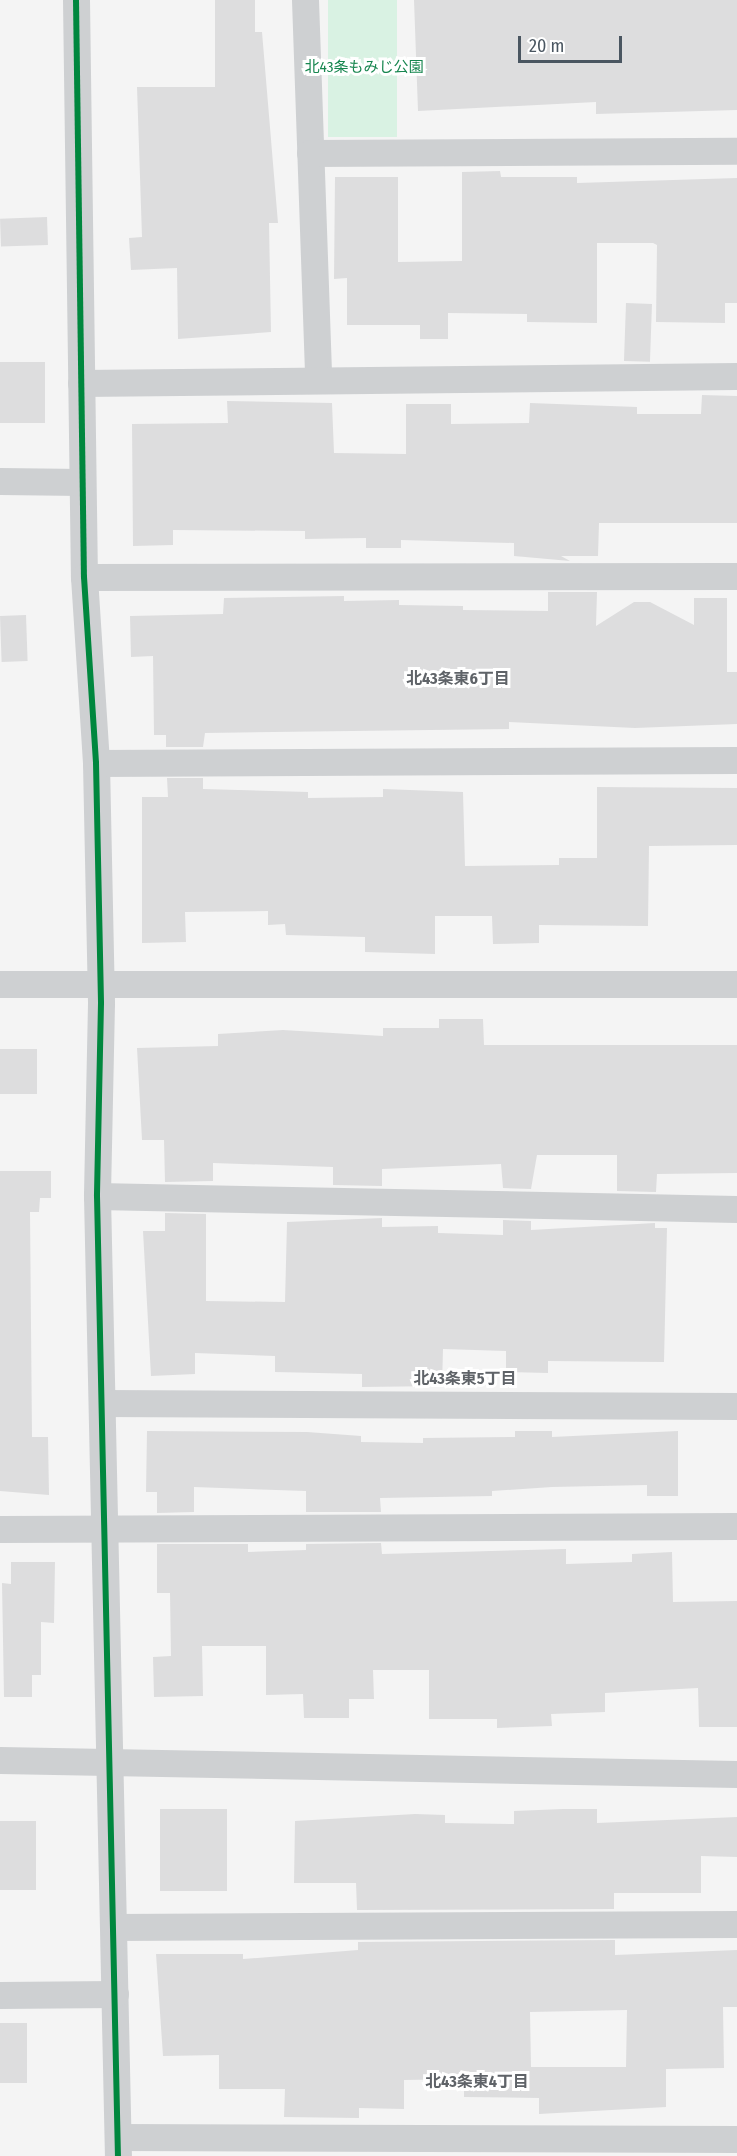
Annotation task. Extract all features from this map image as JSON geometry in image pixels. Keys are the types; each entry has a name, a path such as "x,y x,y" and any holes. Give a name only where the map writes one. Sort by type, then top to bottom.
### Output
{"street":[{"path":"76,0 84,577 96,764 100,982 97,1196 113,1760 118,2146 737,2139"},
{"path":"305,0 318,380"},
{"path":"310,153 737,151"},
{"path":"81,383 737,376"},
{"path":"0,481 82,482"},
{"path":"84,577 737,576"},
{"path":"96,764 737,760"},
{"path":"0,984 100,982 737,984"},
{"path":"97,1196 737,1209"},
{"path":"102,1403 737,1406"},
{"path":"0,1529 737,1526"},
{"path":"0,1760 113,1760 737,1774"},
{"path":"114,1927 737,1924"},
{"path":"0,1995 115,1994"}],"green space":[{"name":"北43条もみじ公園","path":"328,0 397,0 397,137 328,137"}],"building":[{"path":"215,0 255,0 255,32 262,32 278,223 269,223 271,332 178,339 177,268 131,270 129,238 142,237 137,87 215,87"},
{"path":"414,0 737,0 737,110 596,114 596,102 418,111"},
{"path":"500,171 501,177 577,177 577,183 737,178 737,303 725,303 725,323 656,322 657,245 653,243 597,243 597,323 527,322 527,314 448,313 448,339 420,339 420,325 347,325 347,278 334,279 335,177 398,177 398,262 462,261 462,172"},
{"path":"47,217 48,245 1,247 0,219"},
{"path":"626,303 652,304 650,362 624,361"},
{"path":"0,362 45,362 45,423 0,423"},
{"path":"702,395 737,396 737,523 599,523 598,556 561,556 570,561 514,556 514,543 401,540 401,548 366,548 366,538 305,539 305,531 173,530 173,545 133,546 132,424 228,423 227,401 332,403 334,453 406,454 406,404 451,404 451,424 529,423 530,403 637,407 637,414 701,414"},
{"path":"548,592 597,592 596,626 634,602 650,602 694,625 694,598 727,598 727,672 737,672 737,724 635,728 509,722 509,729 205,733 203,747 166,747 166,735 154,735 153,656 131,657 130,616 223,614 224,598 344,596 344,601 399,600 399,605 463,606 463,610 548,611"},
{"path":"26,615 28,661 2,662 0,616"},
{"path":"167,778 203,778 203,789 308,792 308,798 383,797 383,789 463,792 465,866 559,865 559,858 597,858 597,787 737,788 737,845 649,846 648,926 539,925 539,943 493,944 492,916 435,916 435,954 365,952 365,937 286,935 285,924 268,925 268,911 185,912 186,942 142,943 142,797 168,797"},
{"path":"439,1019 483,1019 484,1045 737,1045 737,1173 657,1174 656,1192 617,1191 617,1155 537,1155 531,1189 503,1188 501,1164 382,1169 382,1186 333,1185 333,1167 213,1163 213,1181 165,1182 164,1140 142,1140 137,1048 218,1046 218,1034 283,1030 383,1036 383,1028 439,1028"},
{"path":"0,1049 37,1049 37,1094 0,1094"},
{"path":"0,1171 51,1171 51,1198 40,1198 39,1212 30,1212 32,1437 48,1437 49,1495 0,1491"},
{"path":"165,1213 206,1214 206,1301 285,1302 287,1222 382,1218 382,1227 438,1226 438,1233 503,1235 503,1220 531,1221 531,1230 655,1223 655,1228 667,1228 664,1362 548,1361 548,1373 506,1372 506,1351 443,1349 442,1386 362,1387 362,1374 275,1372 275,1356 195,1353 195,1374 151,1376 143,1231 165,1231"},
{"path":"147,1431 307,1432 361,1436 361,1442 423,1443 423,1438 515,1437 515,1431 552,1431 552,1437 678,1431 678,1496 647,1496 647,1485 552,1487 492,1491 492,1496 380,1498 381,1512 306,1512 306,1491 194,1487 194,1512 157,1513 157,1492 146,1492"},
{"path":"381,1543 382,1554 566,1549 566,1564 632,1562 632,1554 672,1552 673,1602 737,1601 737,1727 699,1727 698,1688 605,1693 605,1712 551,1714 552,1726 497,1728 497,1719 429,1719 429,1670 373,1670 374,1699 349,1699 349,1718 304,1718 303,1694 266,1695 266,1646 202,1646 203,1696 154,1697 153,1657 171,1656 170,1593 157,1593 157,1544 248,1544 248,1552 306,1550 306,1544"},
{"path":"11,1562 55,1562 54,1623 41,1622 41,1675 32,1675 32,1697 4,1697 2,1583 11,1584"},
{"path":"160,1809 227,1809 227,1891 160,1891"},
{"path":"597,1809 597,1823 737,1817 737,1857 701,1856 701,1893 614,1893 614,1909 357,1910 356,1883 294,1883 295,1821 415,1814 445,1815 445,1823 514,1824 514,1811"},
{"path":"0,1821 36,1821 36,1890 0,1890"},
{"path":"615,1940 615,1955 737,1950 737,2007 723,2007 724,2068 666,2069 666,2107 539,2114 539,2098 464,2097 464,2079 404,2080 404,2109 359,2108 359,2118 284,2117 285,2089 219,2089 219,2055 163,2056 156,1954 243,1954 243,1959 358,1950 358,1942","holes":["627,2010 626,2067 531,2067 530,2012"]},
{"path":"0,2023 27,2023 27,2083 0,2083"}],"cycle path":[{"path":"76,0 84,577 96,763 101,1003 97,1196 118,2156"}],"district":[{"name":"北43条東6丁目","path":"458,679"},
{"name":"北43条東5丁目","path":"465,1379"},
{"name":"北43条東4丁目","path":"477,2082"}]}
